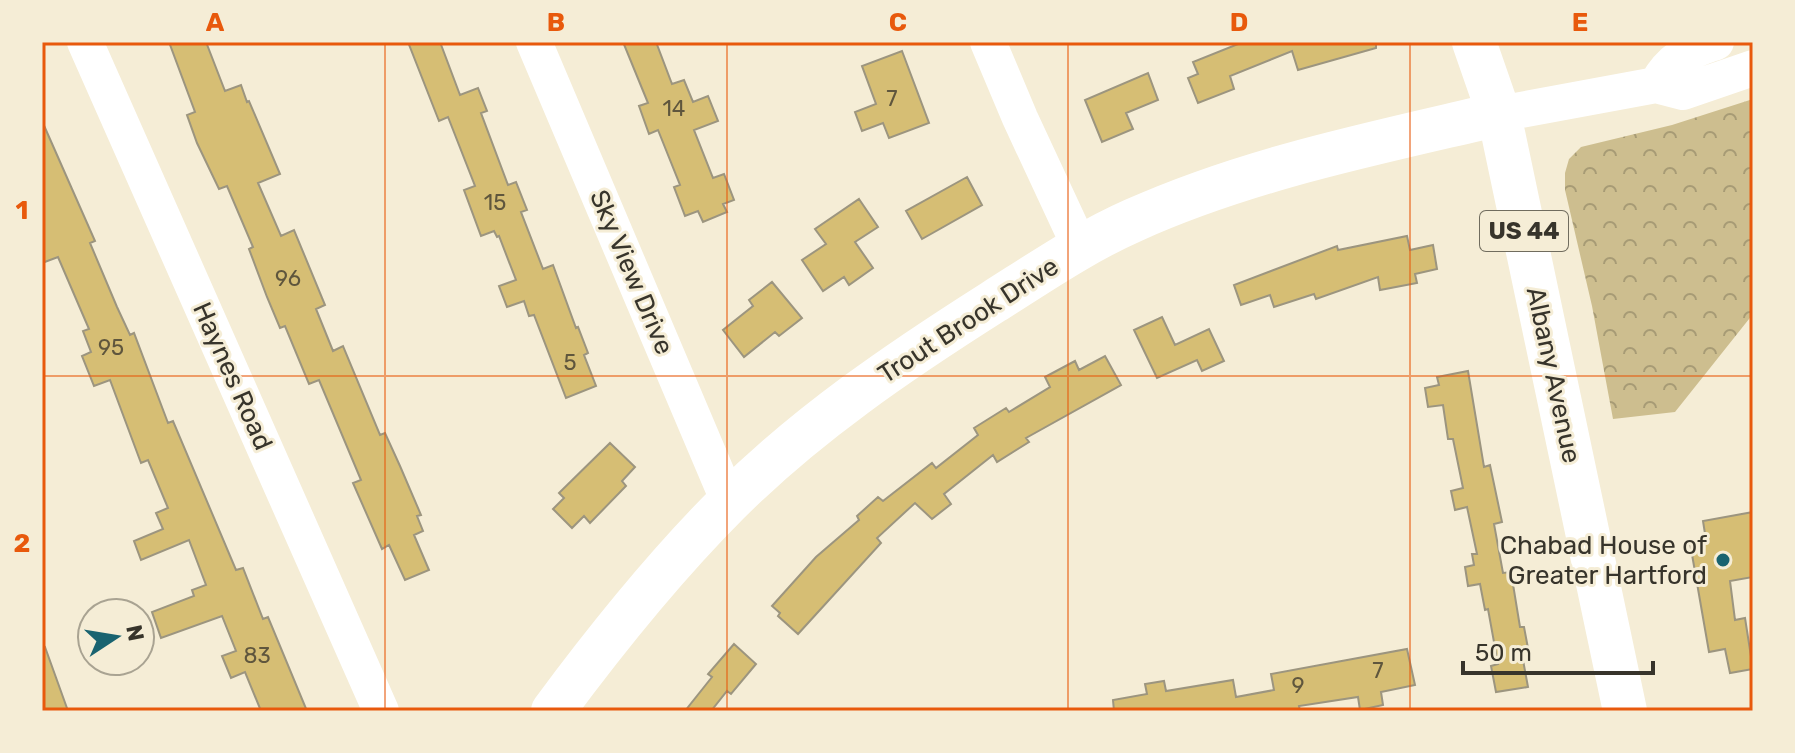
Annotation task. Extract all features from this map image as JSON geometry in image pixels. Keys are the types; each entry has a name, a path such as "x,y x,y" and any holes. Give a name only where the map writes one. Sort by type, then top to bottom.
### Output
{"main road":[{"name":"Albany Avenue","path":"1474,42 1499,114 1625,711"},
{"name":"Trout Brook Drive","path":"555,710 615,628 729,502 839,407 915,351 1080,247 1134,219 1270,169 1499,114"}],"street":[{"name":"Haynes Road","path":"85,42 381,711"},
{"name":"Sky View Drive","path":"534,42 729,502"},
{"path":"988,42 1080,247"},
{"path":"1656,85 1675,58 1716,42"},
{"path":"1499,114 1656,85 1683,92 1753,68"}],"green space":[{"path":"1753,99 1753,314 1675,412 1613,419 1592,306 1565,190 1569,159 1581,147 1672,125"}],"building":[{"path":"169,42 206,42 225,91 241,85 249,101 280,174 258,183 281,236 294,230 325,305 316,309 333,351 343,346 380,435 385,433 400,466 421,515 417,516 423,531 414,535 429,570 405,580 389,545 382,549 353,483 361,480 319,380 309,384 285,326 280,328 249,249 253,247 227,186 219,189 197,143 187,115 195,112"},
{"path":"408,42 440,42 460,95 478,88 487,111 481,113 508,185 516,182 527,210 521,212 543,269 553,265 588,353 584,355 596,386 566,398 534,315 529,316 524,301 507,307 499,286 516,280 499,236 494,231 481,236 464,190 475,186 448,117 439,121"},
{"path":"623,42 656,42 672,84 684,80 693,102 708,96 718,121 694,130 713,178 724,174 734,200 723,204 727,212 703,222 698,211 685,216 674,187 680,185 658,130 649,134 639,106 648,103"},
{"path":"1243,42 1376,42 1376,48 1298,70 1292,51 1230,76 1234,89 1198,103 1188,78 1198,74 1193,62"},
{"path":"902,51 929,123 889,138 883,123 862,131 855,112 876,104 862,66"},
{"path":"1148,73 1158,100 1126,113 1133,129 1102,142 1085,100"},
{"path":"42,121 95,241 90,243 117,307 130,335 134,333 168,423 173,421 236,570 243,568 263,619 268,617 307,711 261,711 245,672 231,678 222,656 236,651 222,616 161,638 156,610 194,596 192,590 206,585 189,540 141,560 134,541 163,529 156,513 168,508 148,460 141,463 110,380 94,386 82,356 91,352 83,331 89,329 58,257 42,263"},
{"path":"967,177 982,205 922,239 906,211"},
{"path":"859,199 878,227 855,242 873,268 849,285 844,277 823,291 802,260 826,244 815,229"},
{"path":"1407,236 1410,250 1433,245 1437,269 1415,274 1417,283 1380,290 1378,277 1316,299 1314,294 1274,307 1270,295 1241,305 1234,285 1337,246 1338,250"},
{"path":"772,282 802,318 779,336 775,332 744,357 723,330 753,306 749,300"},
{"path":"1162,317 1175,345 1209,329 1224,361 1202,371 1197,360 1157,378 1134,330"},
{"path":"1105,356 1121,385 1026,438 1029,442 997,462 993,455 944,494 951,504 932,519 915,503 877,538 881,543 798,634 778,616 780,613 772,606 816,557 859,520 857,516 878,497 883,501 932,463 936,468 978,435 974,428 1006,408 1009,412 1050,387 1045,377 1075,361 1079,370"},
{"path":"1468,371 1484,467 1490,465 1502,522 1494,524 1503,573 1511,572 1520,627 1524,627 1530,659 1523,660 1528,687 1496,692 1491,666 1498,664 1488,609 1485,610 1480,584 1468,586 1465,567 1474,565 1472,554 1477,554 1467,507 1455,510 1451,491 1463,488 1453,439 1448,439 1443,405 1428,407 1425,388 1439,385 1437,377"},
{"path":"610,443 635,467 622,481 626,486 590,523 584,516 572,528 553,509 564,498 559,493"},
{"path":"1753,512 1753,577 1730,581 1735,620 1745,618 1753,669 1730,673 1725,649 1709,652 1690,543 1706,540 1703,521"},
{"path":"734,644 756,664 731,694 727,691 711,711 685,711 712,677 708,674"},
{"path":"45,647 68,711 42,711 42,648"},
{"path":"1407,649 1415,685 1381,692 1383,705 1360,710 1358,697 1299,706 1300,711 1114,711 1113,700 1147,694 1145,684 1164,681 1166,691 1233,680 1236,697 1274,690 1271,674"}],"place":[{"name":"Chabad House of Greater Hartford","path":"1723,560"}]}
